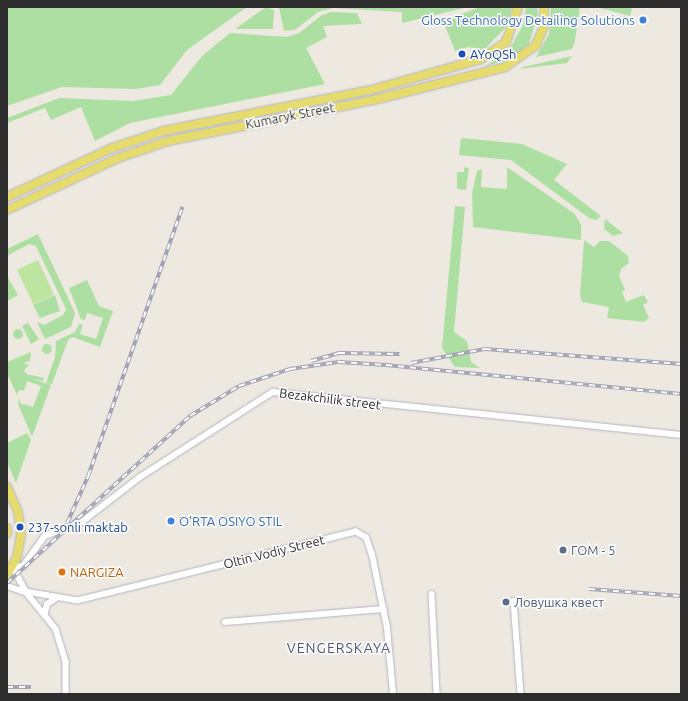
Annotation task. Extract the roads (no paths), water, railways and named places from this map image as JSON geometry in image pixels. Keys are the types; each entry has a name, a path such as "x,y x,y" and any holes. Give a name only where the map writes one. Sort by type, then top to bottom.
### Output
{"main road":[{"name":"Kumaryk Street","path":"7,197 112,148 163,130 382,87 490,56 510,36 518,7"},
{"name":"Kumaryk Street","path":"7,210 118,158 168,141 336,107 514,63 539,40 544,7"},
{"path":"333,97 336,107"},
{"path":"28,187 33,197"},
{"path":"7,487 18,512 21,534 12,567 7,575"},
{"path":"7,528 7,534"}],"street":[{"name":"Bezakchilik street","path":"12,567 24,566 45,536 82,522 146,472 273,392 681,435"},
{"name":"Oltin Vodiy Street","path":"7,586 55,599 92,599 353,531 364,535 368,542 383,610 393,694"},
{"path":"12,567 17,581 45,613 56,629 64,654 66,694"},
{"path":"432,594 437,694"},
{"path":"45,613 47,604 55,599"},
{"path":"514,601 521,694"},
{"path":"226,622 383,610"}],"railway":[{"path":"67,523 88,476 182,207"},
{"path":"411,363 485,349 681,364"},
{"path":"311,361 339,353 400,354"},
{"path":"7,583 190,416 239,386 290,369 339,362 386,365 681,394"},
{"path":"589,589 681,596"},
{"path":"7,687 31,687"}],"place":[{"name":"Gloss Technology Detailing Solutions","path":"643,20"},
{"name":"AYoQSh","path":"462,54"},
{"name":"O'RTA OSIYO STIL","path":"171,521"},
{"name":"237-sonli maktab","path":"20,527"},
{"name":"ГОМ - 5","path":"563,550"},
{"name":"NARGIZA","path":"62,572"},
{"name":"Ловушка квест","path":"506,602"}],"district":[{"name":"VENGERSKAYA","path":"339,648"}]}
